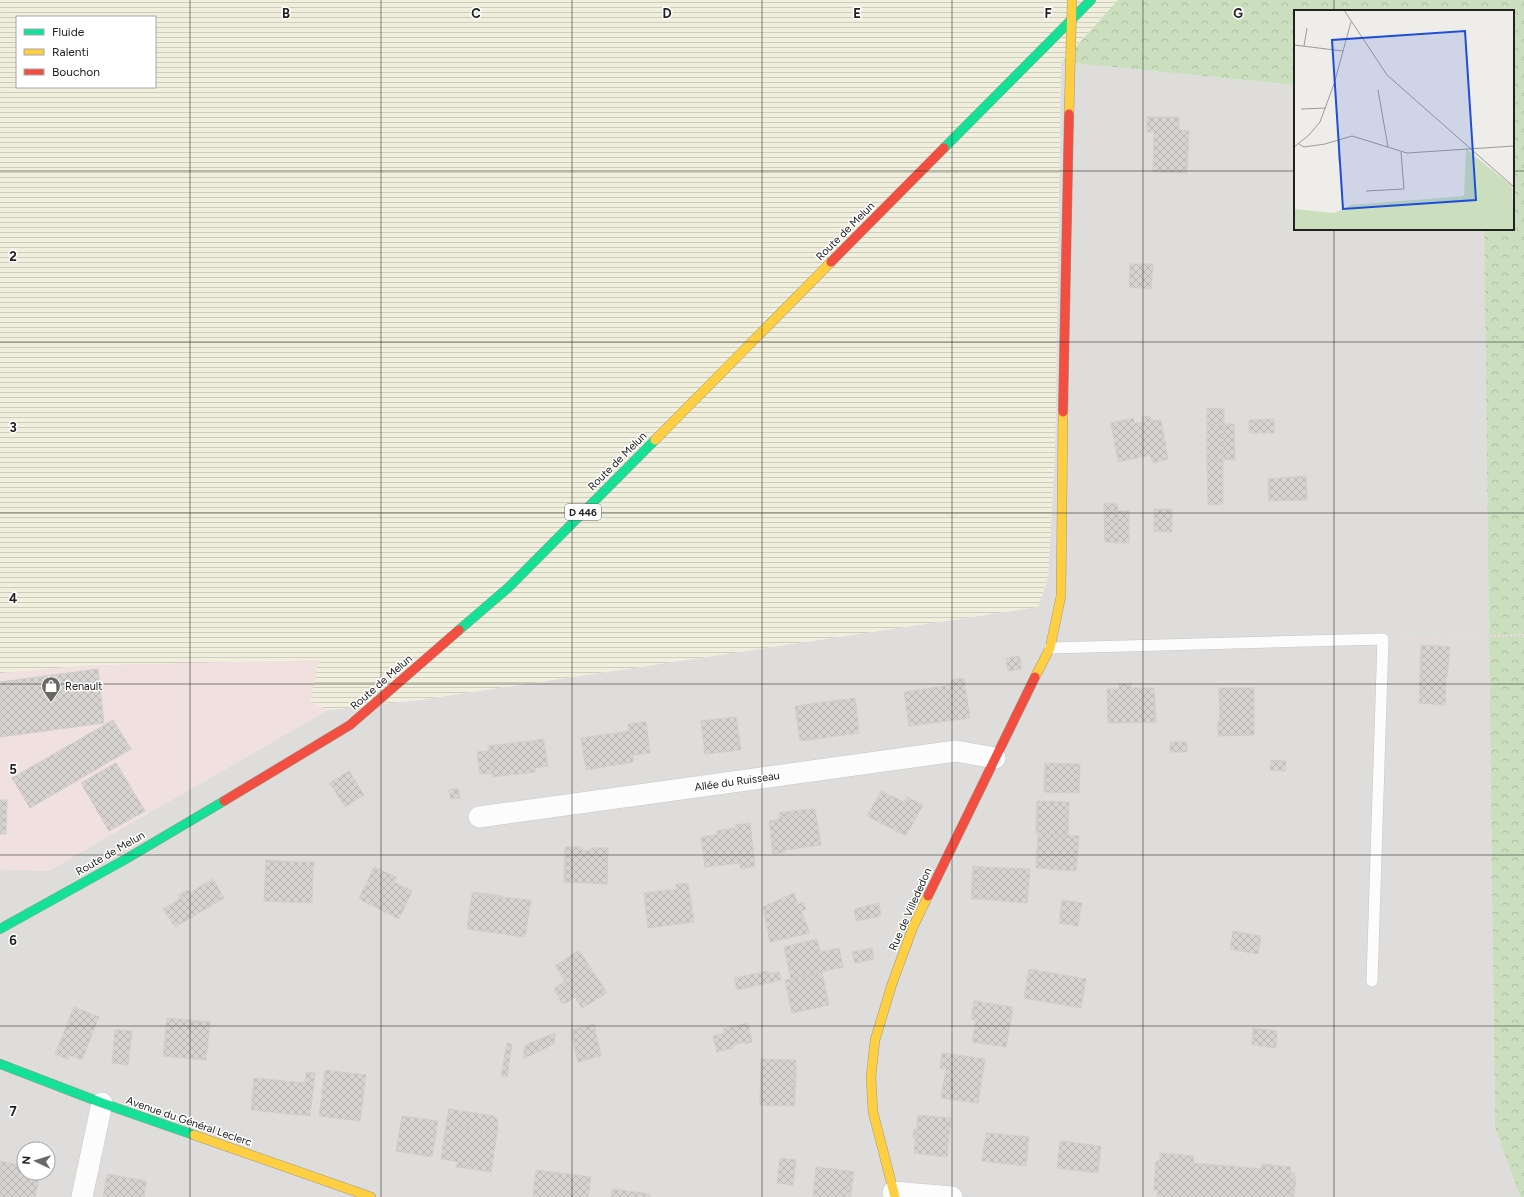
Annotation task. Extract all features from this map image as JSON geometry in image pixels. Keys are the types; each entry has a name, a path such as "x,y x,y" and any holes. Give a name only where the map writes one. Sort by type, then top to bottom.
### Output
{"street":[{"name":"Rue de Villededon","path":"894,1194 873,1112 871,1077 875,1040 892,984 913,927 1050,648 1061,596 1065,274 1072,0"},
{"name":"Route de Melun","path":"0,929 126,859 350,725 509,587 1091,0"},
{"name":"Allée du Ruisseau","path":"479,817 956,751 995,758"},
{"name":"Avenue du Général Leclerc","path":"0,1064 102,1103 371,1197"},
{"path":"82,1197 102,1103"},
{"path":"894,1194 952,1197"}],"lane":[{"path":"1050,648 1383,639 1372,981"}],"path":[{"path":"1383,639 1524,635"}],"shaded area":[{"path":"1061,62 1294,85 1294,230 1484,230 1495,1128 1520,1197 0,1197 0,869 48,871 328,710 419,700 1038,607 1048,577 1055,450"},
{"path":"319,660 310,701 328,710 48,871 0,869 0,673 90,665"}],"green space":[{"path":"0,0 1118,0 1061,62 1055,450 1048,577 1038,607 419,700 328,710 310,701 319,660 90,665 0,673"},
{"path":"1118,0 1524,0 1524,1197 1520,1197 1495,1128 1484,230 1514,230 1514,10 1294,10 1294,85 1062,62"}],"building":[{"path":"1147,117 1179,117 1179,130 1189,131 1187,173 1153,172 1154,132 1147,132"},
{"path":"1130,264 1153,264 1151,289 1129,287"},
{"path":"1207,408 1224,409 1224,424 1207,425"},
{"path":"1150,416 1151,421 1161,420 1168,459 1153,463 1150,455 1118,462 1111,423 1133,418 1135,423 1142,423 1142,417"},
{"path":"1274,419 1274,433 1249,433 1249,420"},
{"path":"1224,424 1223,459 1207,459 1207,425"},
{"path":"1224,424 1234,424 1235,460 1223,459"},
{"path":"1207,459 1223,459 1223,504 1208,505"},
{"path":"1306,476 1307,500 1269,501 1268,479"},
{"path":"1104,503 1117,504 1118,511 1104,512"},
{"path":"1154,509 1172,509 1172,532 1154,531"},
{"path":"1118,511 1129,511 1129,543 1118,543"},
{"path":"1118,511 1118,543 1105,542 1104,512"},
{"path":"1421,645 1450,647 1446,677 1445,705 1419,703"},
{"path":"1020,656 1021,669 1008,671 1006,658"},
{"name":"Renault","path":"98,669 104,723 0,737 0,682"},
{"path":"964,678 970,718 909,726 904,692 952,685 951,680"},
{"path":"1131,683 1131,688 1154,688 1156,722 1108,723 1107,689 1119,689 1119,684"},
{"path":"1219,688 1254,688 1254,735 1218,736 1218,722 1220,722"},
{"path":"855,698 859,733 800,741 795,706"},
{"path":"736,717 741,750 705,754 701,721"},
{"path":"113,720 131,749 30,808 12,778"},
{"path":"646,722 650,753 633,755 633,762 586,770 581,738 629,731 628,724"},
{"path":"544,739 544,742 531,744 530,741"},
{"path":"530,741 531,744 544,742 548,766 535,768 535,772 492,777 488,746"},
{"path":"1170,742 1187,742 1187,752 1170,752"},
{"path":"488,751 491,773 480,774 477,752"},
{"path":"1271,760 1286,761 1285,771 1270,770"},
{"path":"116,763 145,811 109,831 81,783"},
{"path":"1045,763 1080,764 1079,793 1044,792"},
{"path":"349,771 364,795 345,807 330,783"},
{"path":"458,788 460,798 451,799 449,790"},
{"path":"881,791 904,802 907,797 923,805 906,836 867,816"},
{"path":"0,800 7,800 6,834 0,834"},
{"path":"1037,801 1069,802 1068,835 1036,833"},
{"path":"815,809 821,845 785,850 785,852 773,854 769,821 780,819 779,817 801,815 801,810"},
{"path":"801,810 801,815 779,817 779,813"},
{"path":"750,823 755,866 741,869 740,863 705,867 701,837 721,834 721,830 735,828 735,825"},
{"path":"721,830 721,834 717,834 716,831"},
{"path":"1038,833 1079,836 1076,871 1036,868"},
{"path":"565,847 582,847 582,850 591,851 591,848 608,848 607,884 564,882"},
{"path":"266,860 294,862 294,867 313,868 312,903 264,901"},
{"path":"294,862 314,862 313,868 294,867"},
{"path":"973,866 981,867 979,899 971,899"},
{"path":"374,867 392,875 390,880 412,891 399,919 359,899"},
{"path":"981,867 1030,869 1027,903 979,899"},
{"path":"392,875 397,878 394,882 390,880"},
{"path":"213,879 224,898 175,927 163,909"},
{"path":"688,883 694,922 648,928 644,893 677,889 676,884"},
{"path":"188,890 190,893 180,899 178,895"},
{"path":"473,892 502,896 502,898 472,894"},
{"path":"794,893 798,904 803,902 806,909 801,911 810,933 770,942 763,907"},
{"path":"472,894 531,900 525,937 467,929"},
{"path":"1062,900 1082,903 1080,913 1061,910"},
{"path":"879,903 881,916 856,921 854,909"},
{"path":"1061,910 1080,913 1078,926 1059,923"},
{"path":"1233,931 1261,936 1258,954 1230,949"},
{"path":"817,939 820,952 839,948 843,967 791,979 784,947"},
{"path":"872,948 874,959 855,963 852,952"},
{"path":"579,950 607,993 582,1008 575,997 566,1003 562,1003 555,991 555,988 565,981 555,966"},
{"path":"1029,969 1086,979 1081,1008 1024,998"},
{"path":"768,971 769,974 779,972 781,980 737,990 734,978"},
{"path":"822,972 829,1005 792,1013 785,980"},
{"path":"974,1001 1013,1007 1006,1047 972,1042 976,1020 971,1019"},
{"path":"74,1007 99,1017 82,1060 69,1055 68,1059 55,1054"},
{"path":"167,1018 210,1022 206,1060 163,1056"},
{"path":"748,1023 752,1040 732,1045 733,1048 717,1052 713,1036 724,1033 723,1029"},
{"path":"594,1024 601,1056 578,1062 571,1030"},
{"path":"1253,1028 1277,1031 1276,1048 1252,1045"},
{"path":"115,1030 132,1031 128,1065 112,1063"},
{"path":"555,1033 554,1044 523,1059 525,1045"},
{"path":"752,1040 752,1042 745,1044 744,1042"},
{"path":"507,1043 512,1044 507,1077 501,1076"},
{"path":"942,1053 985,1059 978,1103 941,1098 946,1069 940,1068"},
{"path":"761,1059 796,1060 796,1078 792,1078 791,1092 795,1092 795,1106 760,1105"},
{"path":"325,1070 366,1075 360,1121 319,1116"},
{"path":"306,1072 315,1073 310,1116 251,1110 254,1078 305,1083"},
{"path":"792,1078 796,1078 795,1092 791,1092"},
{"path":"449,1109 494,1116 498,1121 497,1134 479,1131 479,1129 446,1125"},
{"path":"918,1115 951,1118 947,1157 914,1153"},
{"path":"402,1116 438,1121 432,1157 396,1151"},
{"path":"446,1125 479,1129 479,1131 497,1134 491,1172 471,1169 472,1164 441,1159"},
{"path":"914,1129 917,1130 916,1138 913,1138"},
{"path":"986,1133 1029,1137 1026,1166 982,1161"},
{"path":"1060,1141 1101,1146 1098,1173 1057,1168"},
{"path":"1160,1153 1194,1156 1193,1163 1261,1169 1262,1164 1291,1167 1290,1173 1294,1173 1292,1197 1157,1197 1158,1190 1154,1190 1156,1161 1160,1161"},
{"path":"780,1158 796,1160 793,1185 777,1183"},
{"path":"0,1161 16,1164 16,1181 38,1181 35,1197 0,1197"},
{"path":"458,1162 472,1164 471,1169 456,1167"},
{"path":"816,1167 849,1171 846,1193 851,1193 851,1197 813,1197"},
{"path":"536,1170 591,1177 588,1197 533,1197"},
{"path":"849,1171 854,1172 851,1193 846,1193"},
{"path":"107,1174 146,1181 144,1197 103,1197"},
{"path":"1293,1177 1296,1177 1294,1197 1292,1197"},
{"path":"612,1189 650,1194 650,1197 611,1197"}],"traffic: fast":[{"path":"944,148 1091,0"},
{"path":"459,630 509,587 655,440"},
{"path":"0,929 126,859 224,801"},
{"path":"0,1064 102,1103 194,1135"}],"traffic: slow":[{"path":"1069,114 1072,0"},
{"path":"655,440 831,262"},
{"path":"1035,677 1050,648 1061,596 1063,412"},
{"path":"895,1197 873,1112 871,1077 875,1040 892,984 913,927 928,896"},
{"path":"194,1135 371,1197"}],"traffic: jam":[{"path":"1063,412 1069,114"},
{"path":"831,262 944,148"},
{"path":"224,801 350,725 459,630"},
{"path":"928,896 1035,677"}],"place":[{"name":"Renault","path":"51,703"}]}
